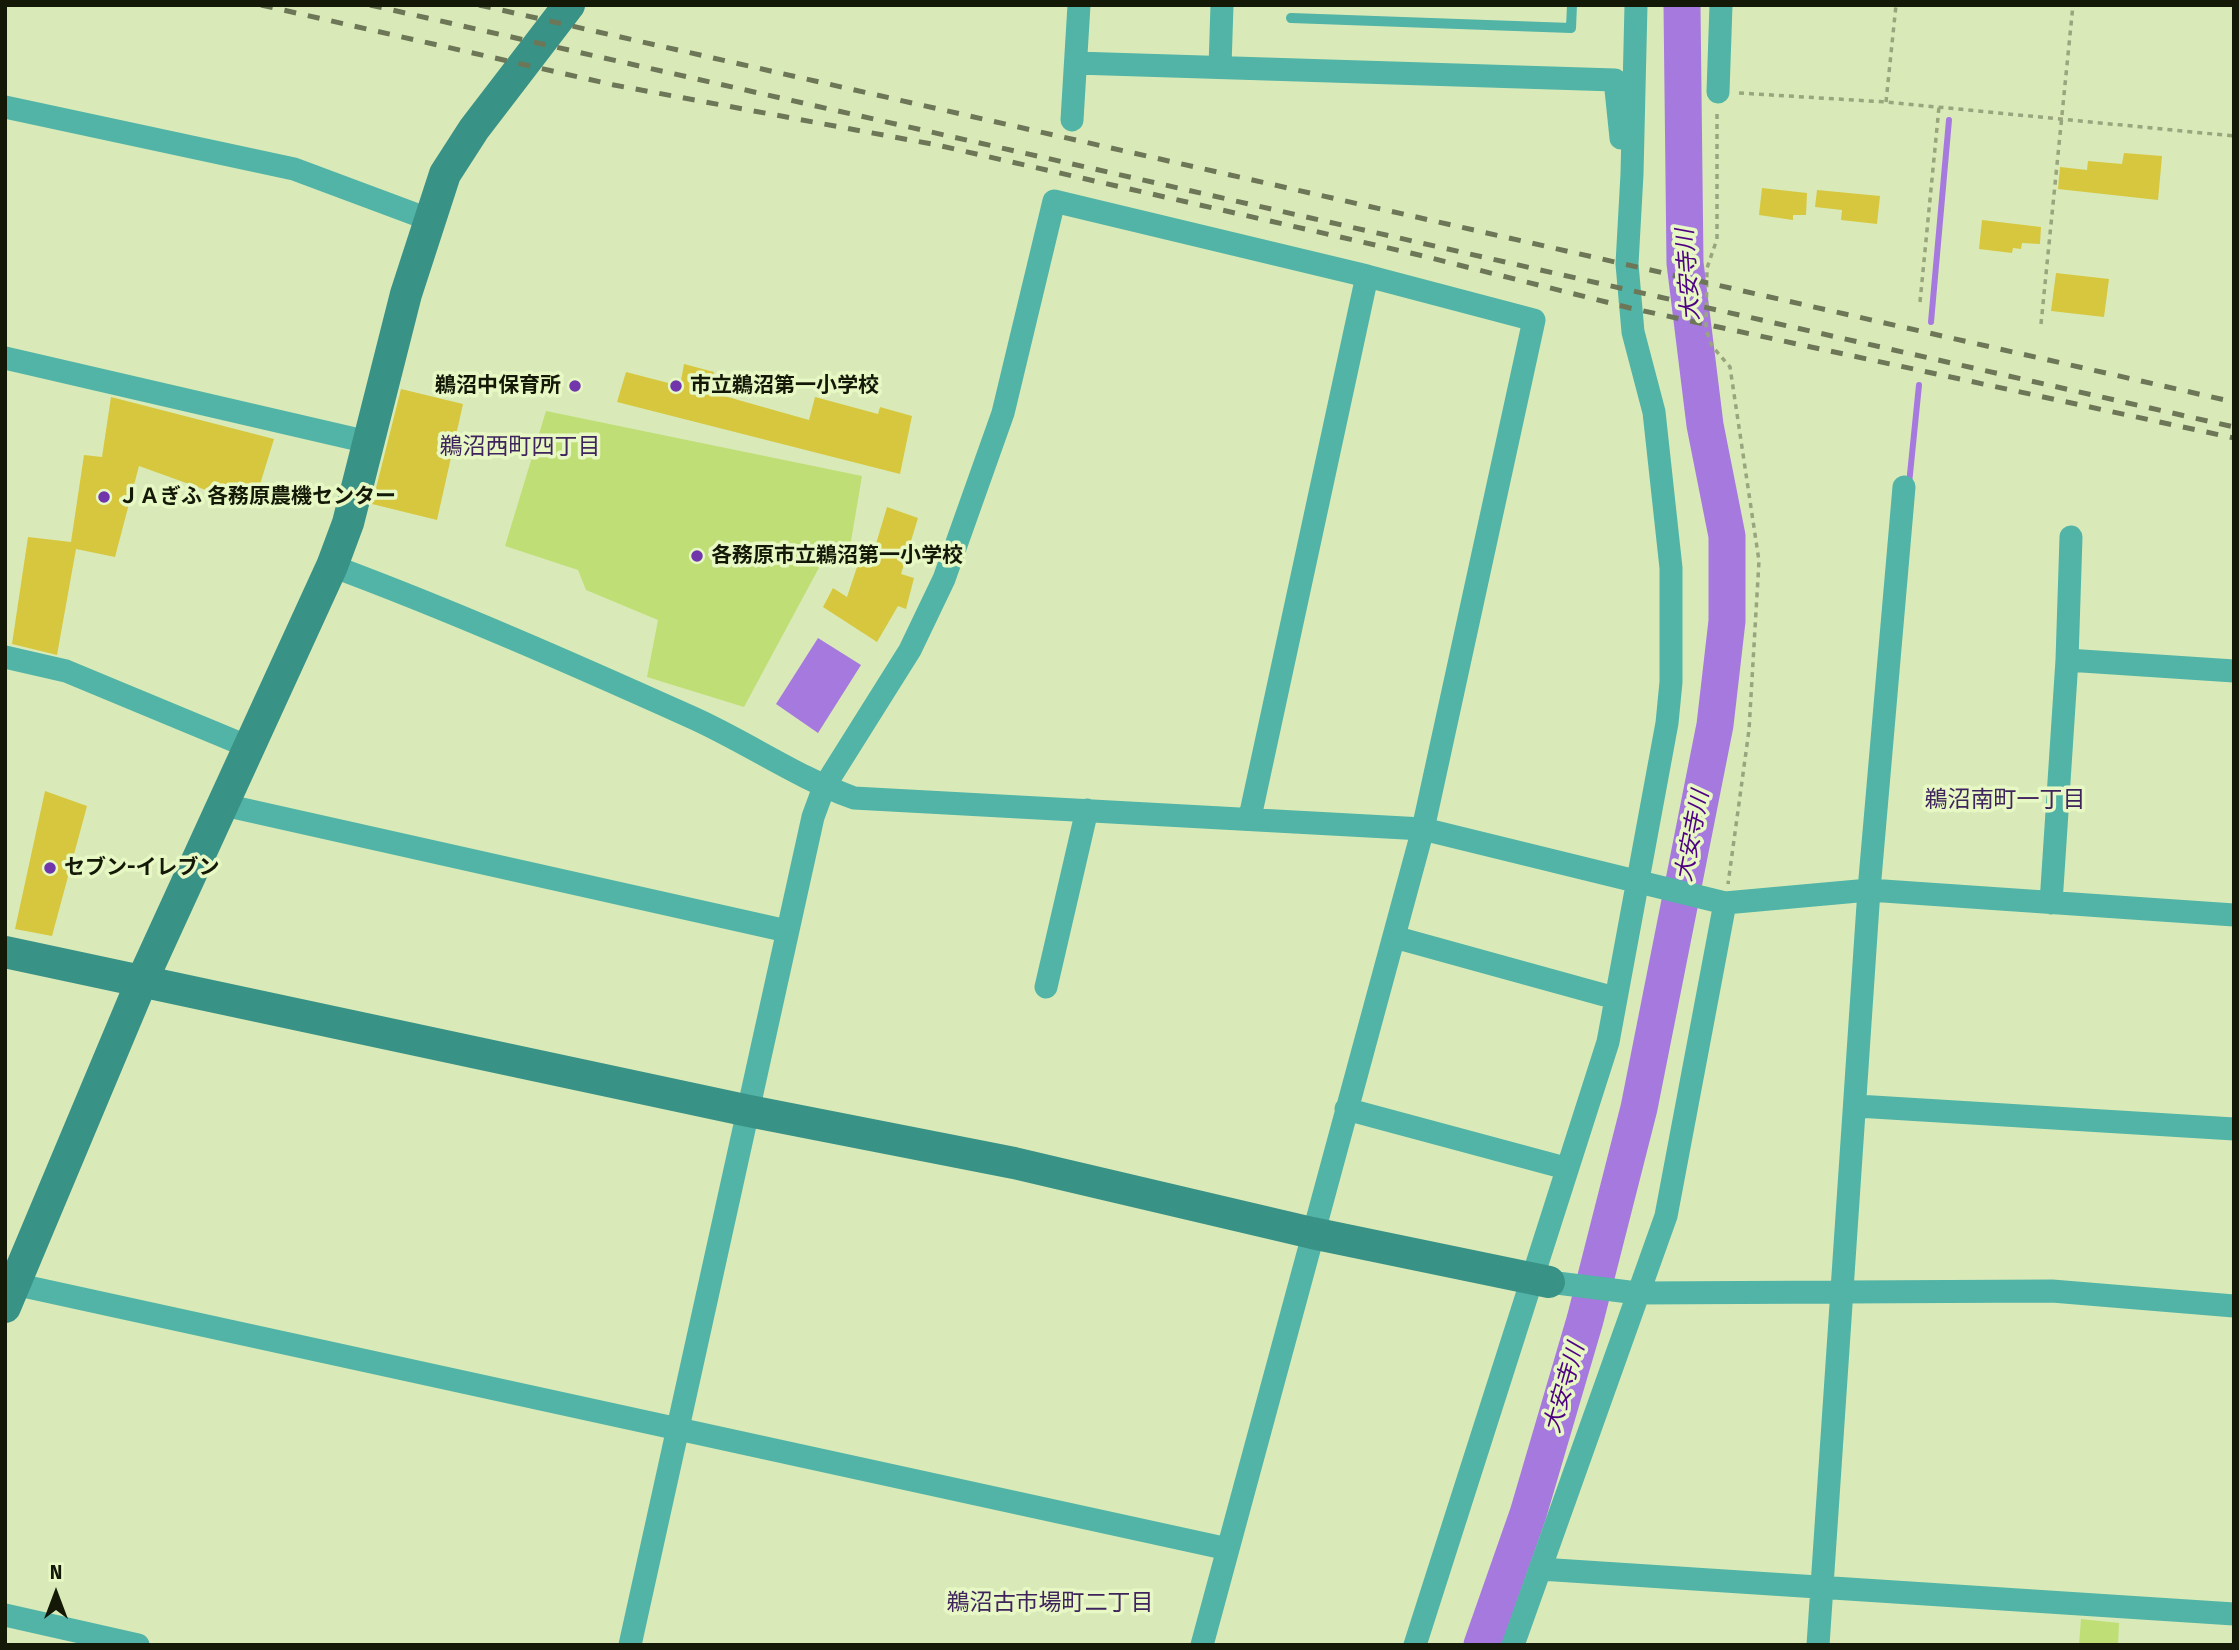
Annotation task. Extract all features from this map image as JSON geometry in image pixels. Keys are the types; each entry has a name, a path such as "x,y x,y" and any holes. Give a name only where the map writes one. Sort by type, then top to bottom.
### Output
{"street":[{"path":"569,5 474,129 445,174 428,219 348,523 332,566 141,983 8,1291 676,1429 1228,1549"},
{"path":"1072,120 1079,5"},
{"path":"1220,67 1222,5"},
{"path":"1415,1645 1542,1281 1608,1042 1668,723 1671,682 1671,568 1654,412 1633,332 1627,264 1636,5"},
{"path":"1718,92 1721,5"},
{"path":"1076,63 1615,80 1623,154 1632,174"},
{"path":"5,107 294,169 428,219"},
{"path":"630,1645 813,817 824,787 910,650 944,579 1003,413 1054,201 1367,276 1535,320 1423,830 1202,1645"},
{"path":"1250,817 1367,276"},
{"path":"5,358 368,442"},
{"path":"1818,1645 1857,1106 1869,890 1904,487"},
{"path":"2051,903 2067,660 2071,537"},
{"path":"332,566 390,588 694,719 824,787 854,798 1250,817 1423,830 1724,903 1869,890 2234,915"},
{"path":"5,657 66,671 249,747"},
{"path":"2067,660 2234,671"},
{"path":"224,805 787,931"},
{"path":"1046,987 1087,810"},
{"path":"1513,1645 1631,1292 1666,1216 1724,903"},
{"path":"1394,937 1604,995"},
{"path":"5,952 749,1111 1014,1163 1312,1233 1542,1281 1631,1292 2052,1291 2234,1306"},
{"path":"1857,1106 2234,1129"},
{"path":"1346,1109 1558,1166"},
{"path":"1540,1569 2234,1614"},
{"path":"5,1615 138,1645"}],"lane":[{"path":"1291,18 1571,28 1572,5"}],"path":[{"path":"1886,102 1896,5"},
{"path":"2041,324 2073,5"},
{"path":"1724,903 1749,730 1759,561 1730,367 1713,346 1706,330 1707,268 1717,239 1718,92 1886,102 2234,135"},
{"path":"1920,302 1939,107"}],"green space":[{"path":"546,411 862,476 850,547 828,551 744,707 647,677 658,620 586,590 578,570 505,546"},
{"path":"2081,1619 2119,1623 2118,1645 2079,1645"}],"shaded area":[{"path":"818,638 861,665 818,733 776,704"}],"building":[{"path":"2124,153 2162,156 2158,200 2058,189 2060,167 2087,170 2088,161 2122,164"},
{"path":"1762,188 1807,193 1806,215 1793,215 1793,220 1759,215"},
{"path":"1817,190 1880,196 1877,224 1841,220 1842,210 1815,207"},
{"path":"1982,220 2041,227 2040,244 2022,243 2021,249 2013,248 2012,253 1979,249"},
{"path":"2056,273 2109,279 2104,317 2051,311"},
{"path":"684,364 714,372 710,392 809,420 815,397 878,414 880,407 912,416 900,474 617,402 626,372 680,386"},
{"path":"401,389 463,404 437,520 372,504"},
{"name":"ＪＡぎふ 各務原農機センター","path":"111,397 274,439 253,507 139,466 115,557 76,549 57,655 12,644 28,537 71,542 84,455 102,457"},
{"path":"887,507 918,518 901,574 914,578 906,609 898,606 877,642 823,607 833,588 847,597 859,561 870,564"},
{"name":"セブン-イレブン","path":"45,791 87,806 52,936 15,929"}],"waterway":[{"name":"大安寺川","path":"1482,1645 1528,1514 1585,1320 1639,1108 1715,725 1727,621 1727,536 1705,425 1685,263 1682,5"},
{"path":"1931,322 1949,120"},
{"path":"1909,484 1919,385"}],"railway":[{"path":"261,5 614,85 937,145 1419,255 1630,308 2234,438"},
{"path":"370,5 2234,427"},
{"path":"479,5 2234,402"}],"place":[{"name":"鵜沼中保育所","path":"575,386"},
{"name":"市立鵜沼第一小学校","path":"676,386"},
{"name":"ＪＡぎふ 各務原農機センター","path":"104,497"},
{"name":"各務原市立鵜沼第一小学校","path":"697,556"},
{"name":"セブン-イレブン","path":"50,868"}],"district":[{"name":"鵜沼西町四丁目","path":"520,448"},
{"name":"鵜沼南町一丁目","path":"2005,801"},
{"name":"鵜沼古市場町二丁目","path":"1050,1604"}]}
